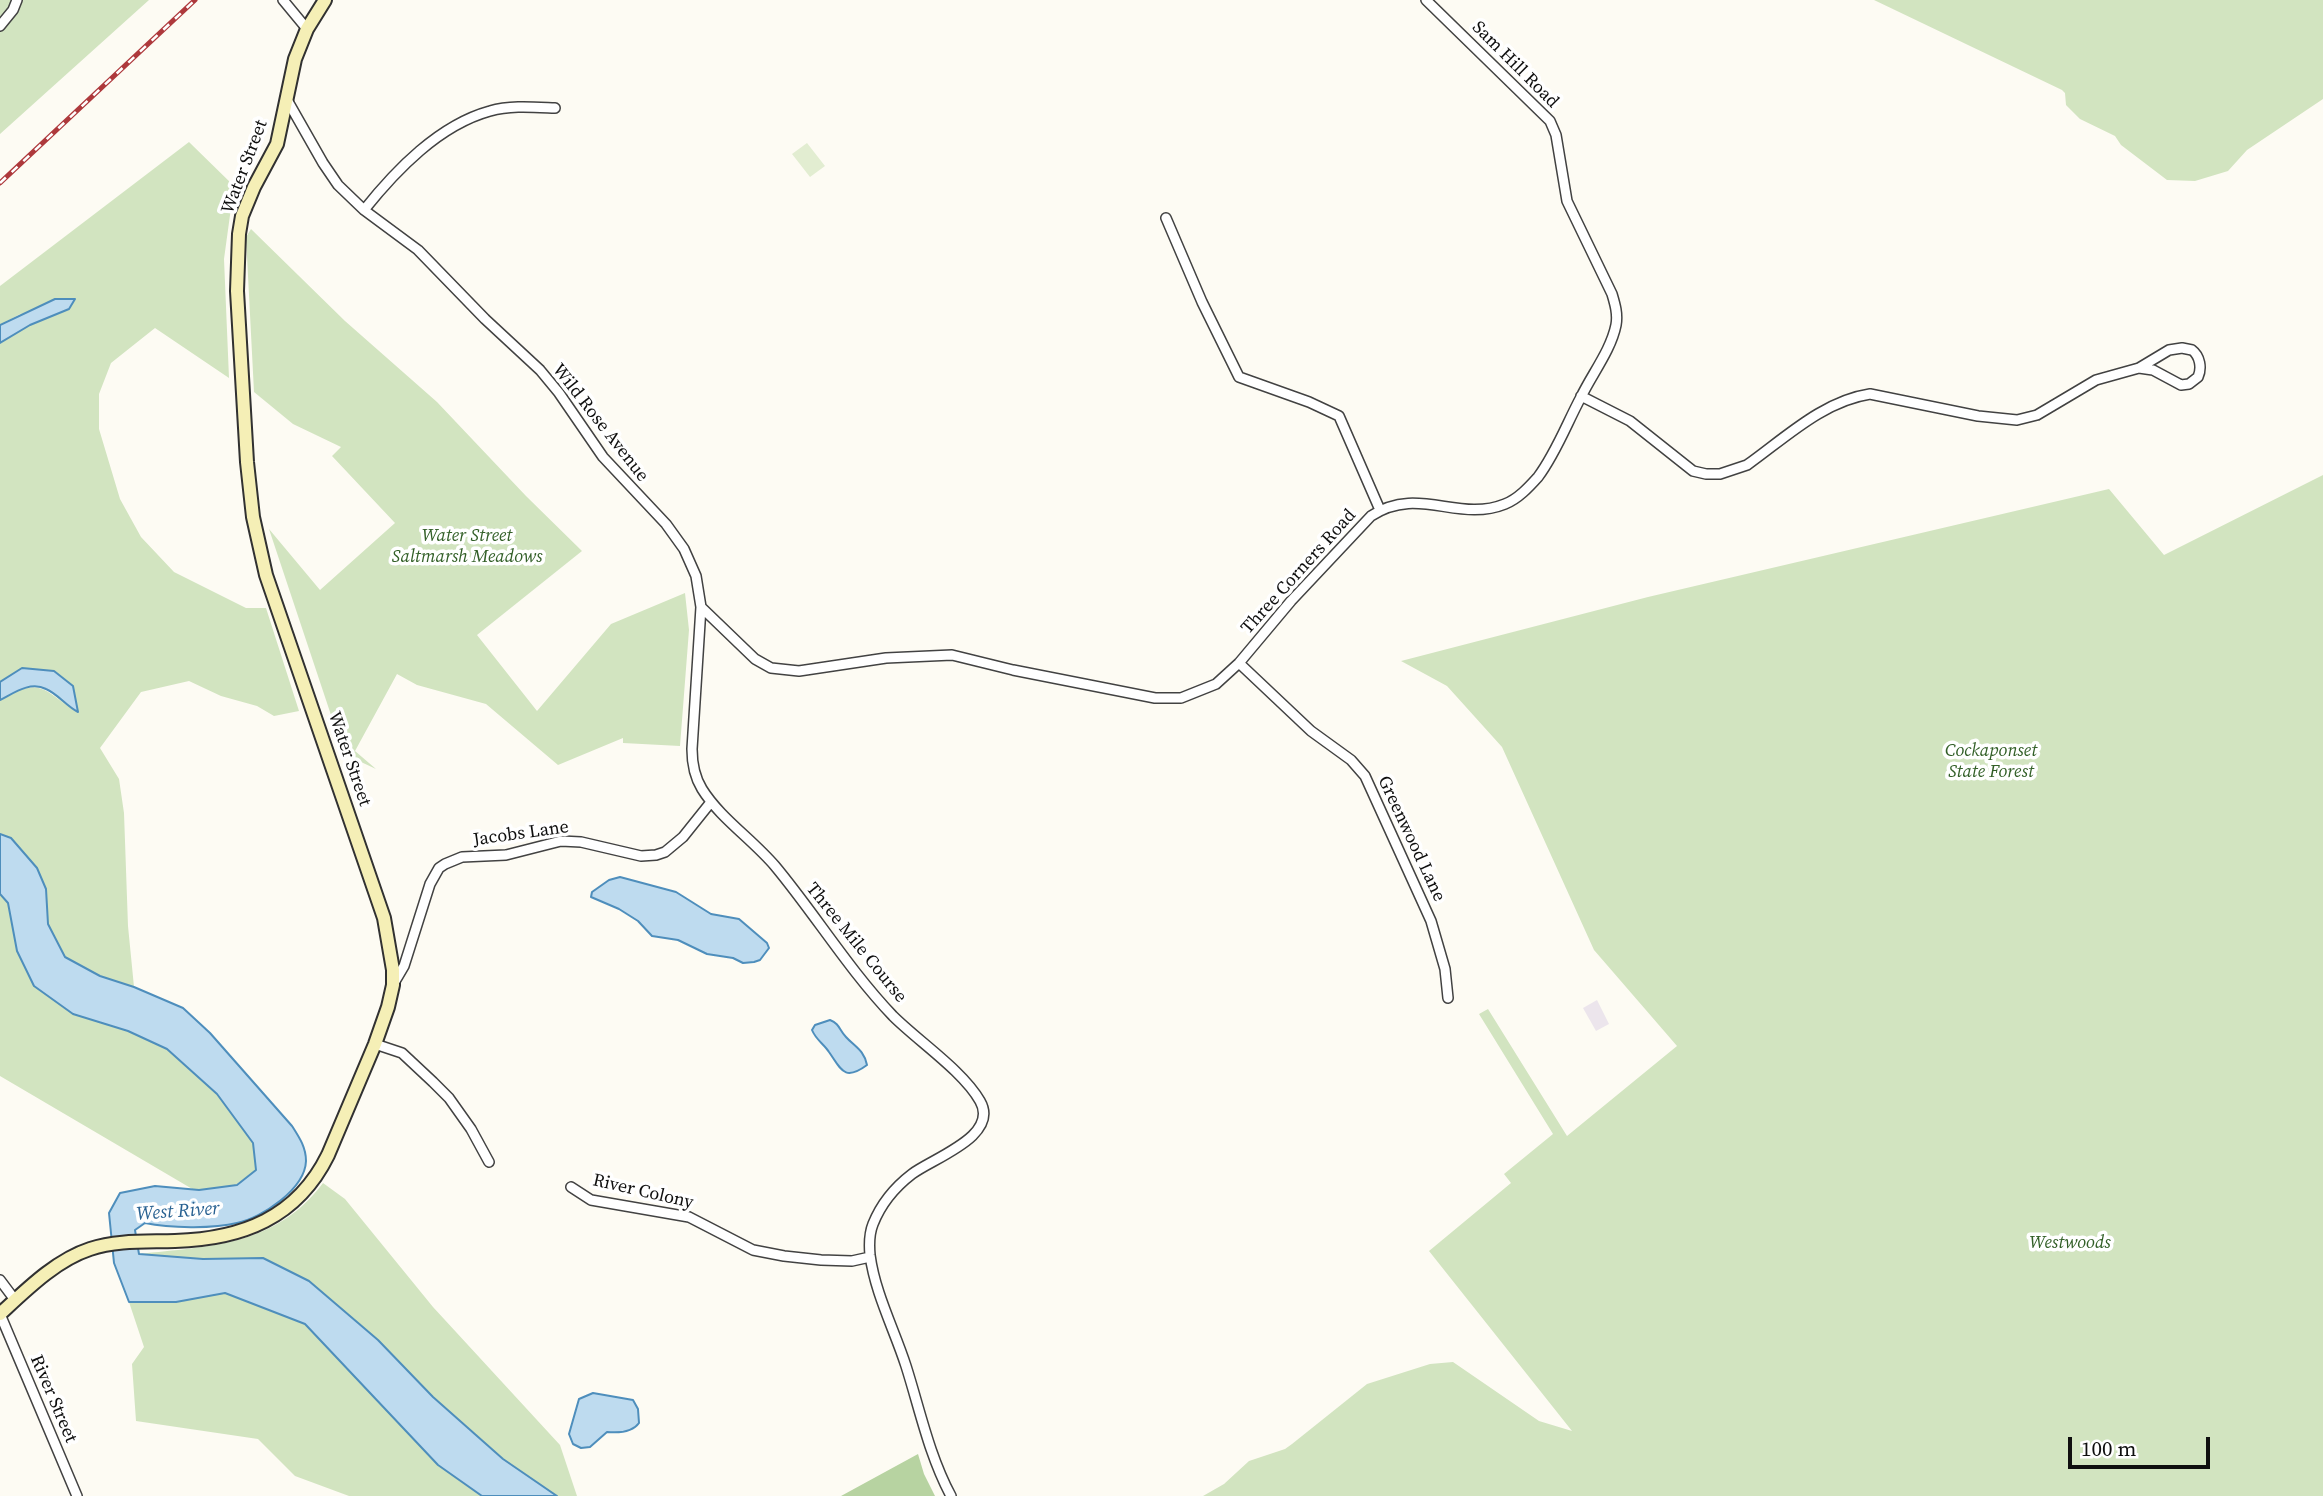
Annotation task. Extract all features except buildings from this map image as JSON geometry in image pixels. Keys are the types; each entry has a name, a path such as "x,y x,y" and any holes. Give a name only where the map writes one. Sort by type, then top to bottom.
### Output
{"main road":[{"name":"Water Street","path":"0,1314 68,1259 87,1250 110,1244 206,1239 236,1232 272,1218 301,1197 321,1169 332,1147 375,1044 393,985 391,948 384,918 266,575 253,517 247,462 237,258 242,216 277,144 295,59 307,29 325,0"}],"street":[{"path":"0,26 13,10 17,0"},
{"path":"283,0 307,29"},
{"name":"Sam Hill Road","path":"1426,0 1546,115 1554,128 1567,201 1612,294 1616,309 1615,328 1602,359 1581,396"},
{"name":"Wild Rose Avenue","path":"286,99 330,175 344,192 418,250 552,384 603,457 679,541 696,576 701,607 692,761 696,779 711,802"},
{"path":"364,210 403,168 454,126 491,110 555,107"},
{"path":"1166,218 1202,302 1239,377 1309,402 1339,416 1380,510"},
{"path":"1581,396 1630,421 1693,471 1712,474 1747,465 1825,409 1853,397 1870,394 1978,416 2017,420 2037,415 2096,380 2138,368 2169,350 2182,348 2195,352 2200,365 2198,377 2185,385 2153,370 2138,368"},
{"name":"Three Corners Road","path":"701,607 755,659 764,666 780,670 799,671 886,658 952,655 1013,670 1169,700 1191,695 1209,688 1239,663 1291,601 1371,516 1380,510 1417,502 1468,510 1506,504 1530,486 1539,475 1581,396"},
{"name":"Greenwood Lane","path":"1239,663 1311,731 1351,760 1365,776 1431,921 1445,969 1448,998"},
{"name":"Jacobs Lane","path":"393,985 404,966 429,884 439,868 445,864 462,857 515,853 561,841 581,842 641,856 656,855 666,852 683,838 711,802"},
{"name":"Three Mile Course","path":"711,802 776,867 878,999 965,1082 982,1105 983,1119 978,1131 958,1147 917,1170 889,1197 871,1231 870,1257 938,1471 951,1496"},
{"path":"375,1044 402,1053 449,1098 471,1129 489,1162"},
{"name":"River Colony","path":"571,1187 591,1200 689,1217 753,1250 821,1261 852,1261 870,1257"},
{"path":"0,1280 15,1300"},
{"name":"River Street","path":"0,1314 77,1496"}],"shaded area":[{"path":"1597,1000 1609,1024 1596,1031 1583,1008"}],"green space":[{"path":"0,0 149,0 0,134"},
{"path":"1874,0 2323,0 2323,99 2247,150 2228,171 2195,181 2167,180 2121,145 2115,136 2080,119 2066,105 2065,93 2062,90"},
{"path":"189,142 234,186 224,259 229,378 155,328 111,363 99,394 99,429 120,499 141,537 174,572 246,608 266,608 299,711 274,716 257,706 221,696 189,681 141,692 100,748 119,779 124,813 128,926 134,987 100,976 65,957 48,924 46,889 11,838 0,834 0,700 20,690 35,687 49,692 67,706 22,668 0,682 0,329 22,313 0,325 0,286"},
{"path":"807,143 825,166 810,177 792,154"},
{"name":"Water Street Saltmarsh Meadows","path":"251,229 345,321 437,402 582,551 477,635 537,711 611,624 685,593 689,630 680,746 623,743 623,738 558,765 486,704 417,685 397,674 355,751 376,769 344,754 269,529 320,590 395,523 332,456 341,447 293,424 254,392 246,237"},
{"path":"2323,475 2323,1496 1203,1496 1224,1484 1249,1461 1285,1449 1367,1384 1430,1364 1453,1362 1539,1421 1572,1431 1429,1251 1511,1183 1504,1174 1553,1134 1479,1014 1488,1009 1567,1136 1677,1046 1594,950 1502,747 1447,686 1401,661 1648,597 2109,489 2164,555"},
{"path":"0,894 8,903 17,951 128,1031 167,1049 217,1094 253,1143 256,1170 234,1186 194,1190 0,1076"},
{"path":"323,1183 345,1199 433,1307 560,1445 577,1496 557,1496 503,1459 433,1397 377,1340 309,1281 203,1259 139,1254 216,1245 263,1231 284,1220 305,1204"},
{"path":"225,1293 305,1324 483,1496 349,1496 295,1476 258,1439 136,1421 132,1364 144,1347 129,1302 176,1302"},
{"path":"918,1454 935,1496 841,1496"}],"water":[{"path":"55,299 75,299 69,309 30,325 0,343 0,325"},
{"path":"22,668 54,671 73,686 78,712 50,691 34,686 0,700 0,682"},
{"name":"West River","path":"0,834 11,838 37,868 46,889 48,924 65,957 100,976 183,1008 210,1033 292,1126 300,1138 306,1156 304,1171 298,1182 270,1209 247,1220 216,1226 178,1227 145,1223 135,1230 139,1254 203,1259 263,1258 309,1281 378,1340 433,1397 503,1459 557,1496 482,1496 438,1465 305,1324 225,1293 176,1302 129,1302 114,1263 109,1213 120,1193 155,1186 199,1190 237,1185 256,1170 253,1143 217,1094 167,1049 128,1031 73,1014 34,986 17,951 8,903 0,894"},
{"path":"620,877 676,892 711,914 739,919 767,943 769,948 760,960 743,963 733,958 707,954 678,940 652,936 638,921 591,897 592,892 609,880"},
{"path":"830,1020 836,1023 861,1052 867,1065 853,1073 840,1068 812,1030 815,1025"},
{"path":"593,1393 633,1400 638,1409 639,1423 629,1431 607,1432 590,1447 581,1448 573,1444 569,1434 579,1399"}],"railway":[{"path":"0,183 195,0"}],"park label":[{"name":"Cockaponset State Forest","path":"1991,761"},
{"name":"Westwoods","path":"2070,1243"}]}
